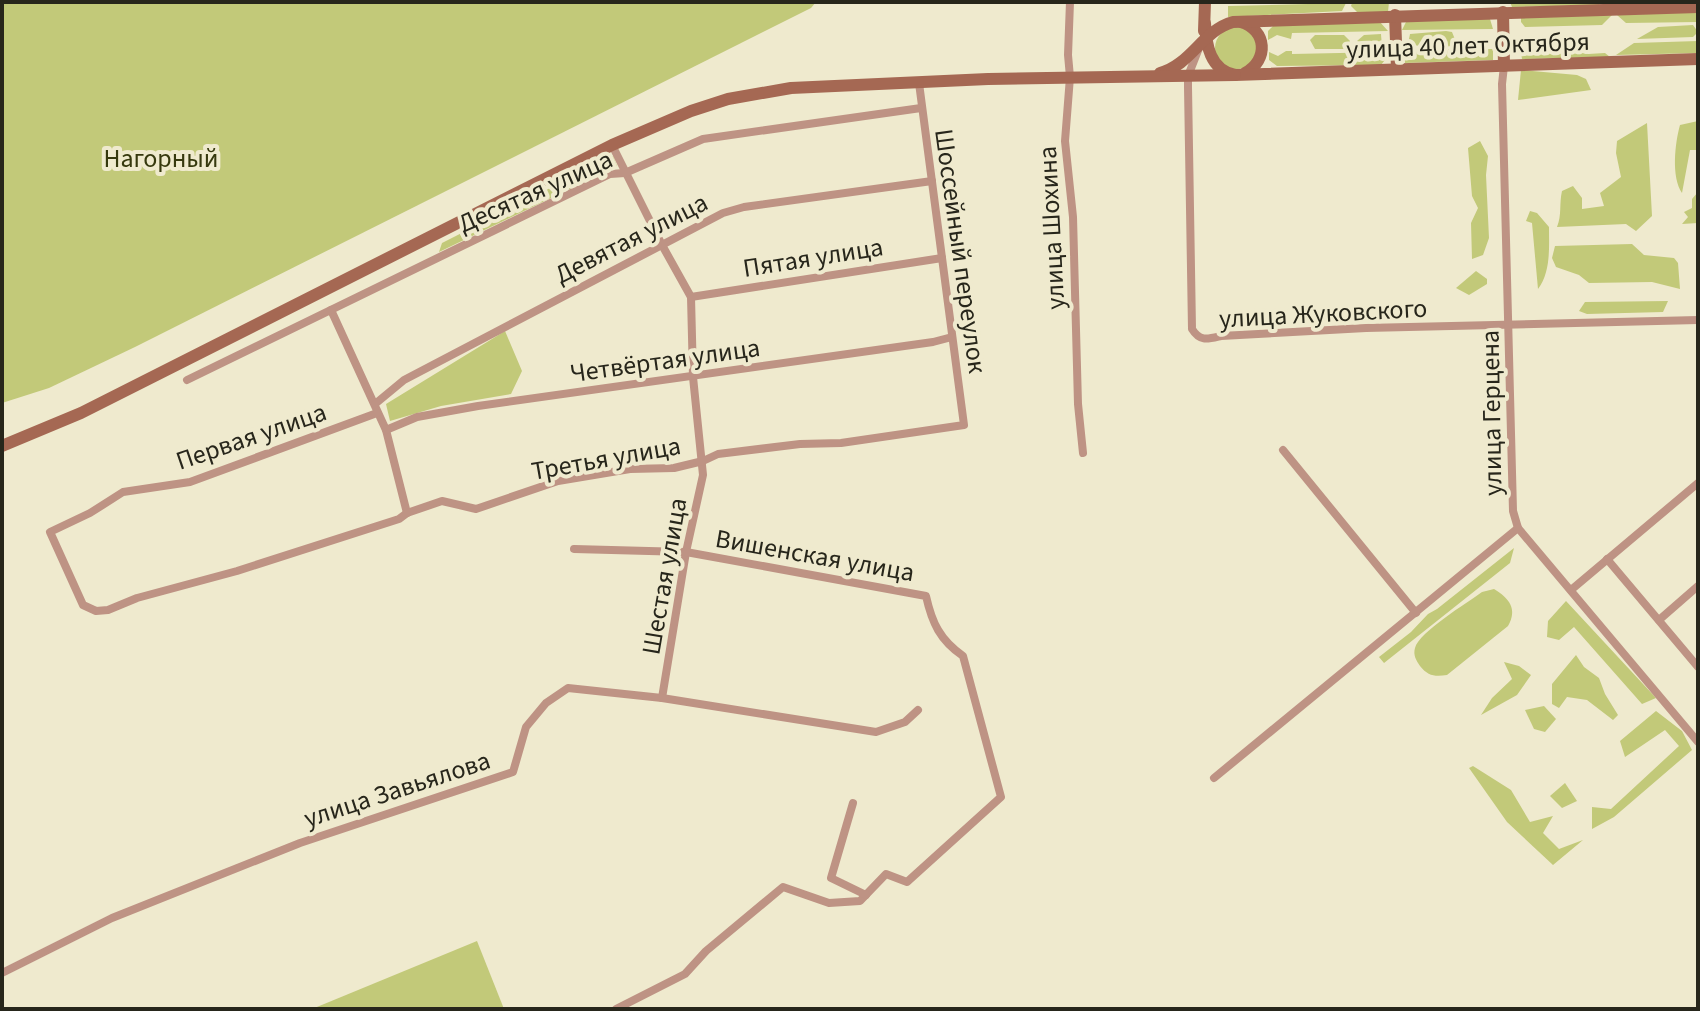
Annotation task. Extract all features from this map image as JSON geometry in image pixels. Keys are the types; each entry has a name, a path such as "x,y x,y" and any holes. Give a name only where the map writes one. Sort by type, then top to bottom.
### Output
{"main road":[{"path":"1206,2 1217,19 1249,25 1257,31 1263,50 1257,65 1249,71 1237,75 1220,69 1213,61 1206,46 1206,2"},
{"name":"улица 40 лет Октября","path":"1149,75 1176,66 1206,46 1219,28 1235,22 1698,7"},
{"path":"1503,12 1504,66"},
{"path":"1395,15 1397,69"},
{"name":"улица 40 лет Октября","path":"2,446 81,413 612,145 691,111 759,92 791,88 1070,77 1237,75 1698,59"}],"street":[{"name":"улица Шохина","path":"1070,2 1070,77 1065,141 1073,217 1078,404 1083,453"},
{"name":"улица Жуковского","path":"1206,46 1188,76 1192,329 1203,340 1221,336 1366,328 1698,320"},
{"name":"улица Герцена","path":"1504,66 1502,109 1513,511 1518,528 1698,742"},
{"name":"Шоссейный переулок","path":"919,83 964,425"},
{"name":"Десятая улица","path":"187,380 610,174 625,173 703,139 921,108"},
{"name":"Шестая улица","path":"612,145 691,297 693,377 703,475 686,552 662,698"},
{"name":"Девятая улица","path":"376,408 404,380 723,213 744,207 932,181"},
{"name":"Пятая улица","path":"691,297 942,258"},
{"path":"331,310 386,430 407,513"},
{"name":"Четвёртая улица","path":"386,430 417,417 463,409 952,337"},
{"name":"Первая улица","path":"83,605 50,532 90,513 123,492 190,482 376,408"},
{"name":"Третья улица","path":"83,605 96,611 108,610 137,598 237,571 399,519 407,513 442,501 476,509 558,481 630,469 674,468 718,454 800,444 841,443 964,425"},
{"path":"1283,450 1416,613"},
{"path":"1571,590 1698,483"},
{"path":"1214,778 1518,528"},
{"name":"Вишенская улица","path":"574,549 686,552 926,596 933,624 948,645 963,656 1001,797 907,882 886,874 866,895"},
{"path":"1607,559 1698,667"},
{"path":"1659,620 1698,586"},
{"name":"улица Завьялова","path":"2,973 112,918 300,843 513,772 526,727 546,703 568,688 662,698 876,732 905,722 918,710"},
{"path":"616,1009 685,974 706,951 783,887 829,903 860,901 866,895 831,878 853,803"}],"green space":[{"name":"Нагорный","path":"2,2 816,2 811,8 135,347 49,388 2,403"},
{"path":"1389,2 1388,12 1358,13 1351,6 1352,3"},
{"path":"1510,2 1600,2 1599,5 1512,7"},
{"path":"1346,3 1342,11 1228,17 1228,6"},
{"path":"1698,12 1698,22 1626,23 1617,15"},
{"path":"1612,15 1602,25 1525,27 1521,22 1521,17"},
{"path":"1490,19 1493,29 1402,30 1407,20"},
{"path":"1379,21 1388,31 1292,33 1291,39 1277,35 1268,40 1268,31 1273,26"},
{"path":"1693,25 1698,32 1693,37 1637,39 1658,27"},
{"path":"1236,27 1251,33 1257,48 1251,63 1236,69 1221,63 1215,48 1221,33"},
{"path":"1452,32 1456,42 1452,46 1431,48 1408,44 1410,34"},
{"path":"1381,34 1382,48 1365,49 1357,41 1364,35"},
{"path":"1315,35 1344,35 1350,41 1344,49 1315,49 1310,40"},
{"path":"1698,41 1698,53 1616,55 1634,43"},
{"path":"1579,47 1588,54 1605,53 1610,57 1522,59 1521,53 1525,48"},
{"path":"1493,49 1493,60 1405,63 1404,50"},
{"path":"1292,51 1292,54 1387,52 1388,56 1381,65 1277,66 1269,60 1269,52 1278,56"},
{"path":"1521,70 1577,75 1586,79 1591,90 1518,100"},
{"path":"1698,121 1698,150 1690,150 1682,193 1675,169 1678,132 1680,125"},
{"path":"1647,123 1652,216 1636,231 1626,224 1557,227 1562,191 1573,186 1582,198 1582,209 1604,206 1600,193 1621,177 1617,141"},
{"path":"1480,141 1488,156 1489,238 1483,255 1472,259 1471,223 1478,208 1472,196 1468,148"},
{"path":"613,156 617,166 439,252 442,243"},
{"path":"1698,192 1698,223 1682,224 1688,217 1684,212 1692,208 1692,199"},
{"path":"1530,211 1537,213 1549,227 1547,267 1538,289 1532,223 1526,221"},
{"path":"1632,244 1644,255 1674,258 1678,263 1680,289 1652,282 1589,283 1579,275 1556,267 1552,258 1555,246"},
{"path":"1476,271 1487,279 1487,284 1469,295 1456,288"},
{"path":"1668,301 1663,312 1587,314 1579,311 1585,302"},
{"path":"505,331 522,371 511,394 441,406 390,421 386,404"},
{"path":"1514,548 1510,563 1384,663 1379,657 1428,614"},
{"path":"1494,589 1504,596 1512,609 1508,626 1447,675 1435,676 1426,672 1415,655 1418,641 1455,610 1482,592"},
{"path":"1566,601 1656,698 1642,704 1574,627 1559,640 1547,637 1548,621"},
{"path":"1576,655 1584,667 1599,678 1618,715 1613,720 1587,700 1567,697 1559,708 1552,704 1552,684"},
{"path":"1504,662 1519,666 1531,675 1517,695 1481,715 1492,698 1512,679"},
{"path":"1544,706 1556,719 1545,732 1534,729 1525,710"},
{"path":"1656,711 1682,731 1692,750 1614,817 1592,829 1592,807 1611,809 1679,746 1665,730 1625,757 1620,741"},
{"path":"1473,766 1511,790 1530,822 1553,816 1543,833 1559,849 1583,840 1553,865 1507,822 1469,768"},
{"path":"1565,783 1577,801 1562,808 1550,796"},
{"path":"477,941 504,1009 312,1009"}]}
